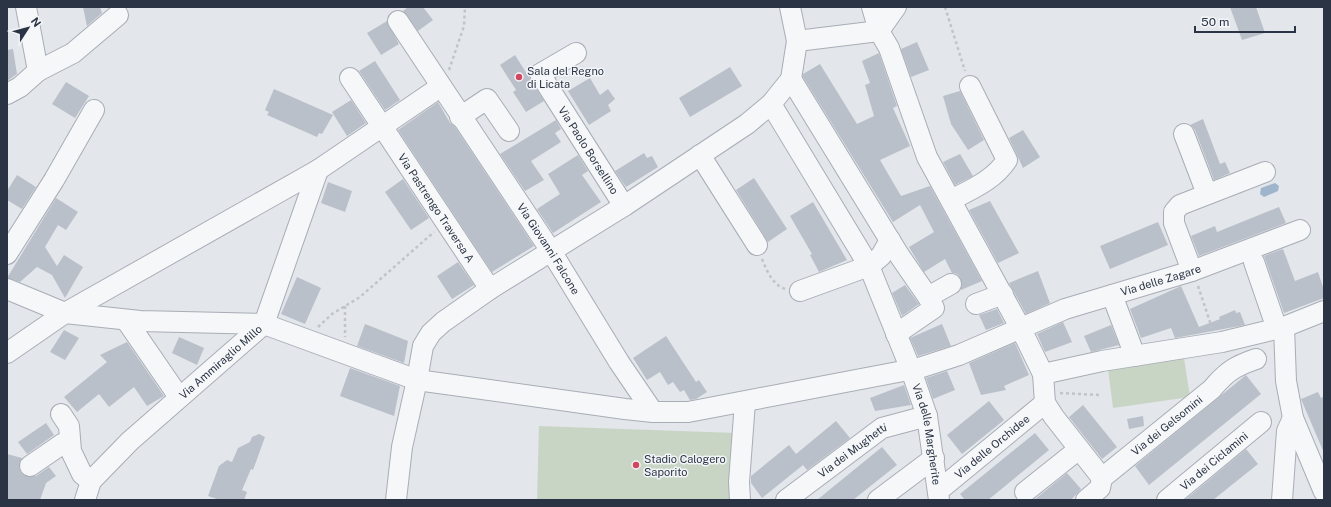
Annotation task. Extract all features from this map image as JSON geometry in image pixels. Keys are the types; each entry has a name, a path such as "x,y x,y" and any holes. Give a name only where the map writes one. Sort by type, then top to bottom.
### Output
{"street":[{"path":"26,7 38,71"},
{"path":"396,500 402,447 423,346 431,333 443,322 490,289 624,206 747,124 771,104 791,79 797,41 790,7"},
{"path":"872,7 879,30 889,48 927,158 1021,329 1054,417 1102,478"},
{"path":"797,41 879,30 896,7"},
{"path":"7,94 20,87 38,71 73,53 118,15"},
{"name":"Via Giovanni Falcone","path":"398,21 460,117 551,251 619,362 653,412"},
{"name":"Via Paolo Borsellino","path":"576,53 540,74 624,206"},
{"name":"Via Pastrengo Traversa A","path":"350,78 490,289"},
{"path":"791,79 890,240 934,308 896,334"},
{"path":"7,353 65,313 318,170 382,128 439,85"},
{"path":"950,200 978,186 999,172 1007,160 970,86"},
{"path":"460,117 487,99 509,131"},
{"name":"Via delle Margherite","path":"771,104 869,266 911,370 927,416 939,495"},
{"path":"7,254 54,180 94,110"},
{"path":"1184,134 1207,194"},
{"path":"700,155 757,245"},
{"name":"Via Ammiraglio Millo","path":"85,500 91,481 130,440 264,324 318,170"},
{"path":"1192,270 1174,223 1174,212 1180,205 1265,172"},
{"name":"Via delle Zagare","path":"7,290 65,313 126,320 264,324 417,380 653,412 688,412 911,370 959,354 1021,329 1065,309 1192,270 1300,230"},
{"path":"800,291 869,266 881,256 890,240"},
{"path":"1254,262 1280,328 1286,381 1293,418 1324,492"},
{"path":"928,297 950,284"},
{"path":"976,304 1003,294"},
{"path":"1112,295 1135,356"},
{"path":"1044,389 1102,361 1222,342 1280,328 1324,311"},
{"path":"126,320 180,397"},
{"path":"1222,342 1226,373"},
{"name":"Via dei Gelsomini","path":"1086,500 1100,488 1102,478 1212,389 1226,373 1239,365 1256,359"},
{"name":"Via delle Orchidee","path":"939,495 1044,389"},
{"path":"740,500 739,482 745,402"},
{"path":"61,414 69,426 71,451 82,474 91,481"},
{"name":"Via dei Mughetti","path":"786,500 882,428 927,416"},
{"path":"1282,500 1287,431 1293,418"},
{"name":"Via dei Ciclamini","path":"1167,500 1261,422"},
{"path":"30,466 62,444 70,442"},
{"path":"1025,492 1079,449"},
{"path":"878,500 934,458"}],"path":[{"path":"439,85 449,70 457,48 464,26 465,7"},
{"path":"945,7 970,86"},
{"path":"309,340 314,330 332,314 360,297 445,222"},
{"path":"757,245 767,271 773,280 785,289 800,291"},
{"path":"1192,270 1202,293 1210,324 1222,342"},
{"path":"342,352 346,339 345,306"},
{"path":"1044,389 1099,395"}],"green space":[{"path":"1184,358 1190,397 1113,408 1108,369"},
{"name":"Stadio Calogero Saporito","path":"539,426 736,433 733,500 537,500"}],"water":[{"path":"1275,183 1279,186 1278,191 1264,197 1260,194 1261,188"}],"building":[{"path":"83,7 100,7 102,13 87,26"},
{"path":"408,7 423,7 433,20 418,31 403,11"},
{"path":"1230,7 1256,7 1265,33 1242,40"},
{"path":"387,21 399,44 381,55 367,33"},
{"path":"917,42 929,70 911,77 901,49"},
{"path":"13,49 17,74 7,81 7,50"},
{"path":"879,53 897,106 893,108 910,146 880,160 901,196 930,186 982,281 961,290 961,279 957,274 952,273 945,259 924,272 909,247 934,232 920,205 893,222 803,77 803,74 820,64 857,124 874,116 865,85 870,83 862,61"},
{"name":"Sala del Regno di Licata","path":"515,55 544,101 526,112 513,92 516,90 500,65"},
{"path":"375,61 400,100 385,110 359,71"},
{"path":"730,67 742,86 690,117 679,98"},
{"path":"590,78 600,95 608,89 615,99 608,105 611,111 589,125 568,91"},
{"path":"66,82 89,96 75,118 52,104"},
{"path":"274,89 333,115 322,134 319,133 317,137 267,115 269,112 265,110"},
{"path":"960,91 984,140 968,150 951,124 943,96"},
{"path":"351,100 366,123 347,136 332,112"},
{"path":"438,102 450,123 455,127 534,246 492,272 398,130"},
{"path":"1203,119 1220,164 1225,162 1230,173 1214,180 1195,130 1190,125"},
{"path":"556,120 561,129 555,133 561,142 531,161 544,180 525,191 500,154"},
{"path":"1023,130 1040,157 1023,168 1009,138"},
{"path":"644,153 647,158 652,156 658,167 626,187 615,171"},
{"path":"960,154 973,176 955,185 943,162"},
{"path":"578,155 588,171 582,175 601,202 553,233 537,209 560,194 548,174"},
{"path":"17,175 36,187 22,209 7,200 7,191"},
{"path":"754,178 787,229 768,242 736,190"},
{"path":"403,179 429,218 411,230 385,192"},
{"path":"328,182 352,191 345,212 321,203"},
{"path":"56,198 78,212 66,230 58,225 45,247 57,266 64,255 83,267 65,298 52,275 37,267 20,282 7,278"},
{"path":"990,201 1019,253 998,263 969,210"},
{"path":"813,202 847,260 819,272 810,255 812,254 790,216"},
{"path":"1279,207 1286,223 1199,256 1191,236 1215,226 1217,232"},
{"path":"1158,222 1168,245 1110,269 1100,246"},
{"path":"1283,249 1295,281 1318,272 1324,290 1324,298 1284,313 1264,256"},
{"path":"458,262 474,285 452,299 437,276"},
{"path":"1038,271 1050,303 1026,314 1009,283"},
{"path":"297,277 321,288 305,324 281,314"},
{"path":"905,285 919,304 902,316 892,293"},
{"path":"1181,286 1199,327 1220,319 1219,317 1235,310 1236,313 1240,312 1245,325 1175,338 1171,328 1141,338 1130,309"},
{"path":"997,309 1004,323 986,330 979,315"},
{"path":"1063,322 1072,342 1045,352 1037,334"},
{"path":"365,324 408,341 404,363 357,346"},
{"path":"942,324 951,346 918,356 910,338"},
{"path":"1111,325 1119,345 1091,352 1084,336"},
{"path":"64,330 79,338 65,360 50,352"},
{"path":"666,336 696,382 699,380 707,392 696,399 690,400 684,390 680,392 673,382 668,385 660,372 647,380 633,358"},
{"path":"179,337 204,348 197,365 172,353"},
{"path":"127,342 164,396 147,406 134,387 109,407 99,394 77,412 64,397 107,362 100,355"},
{"path":"1015,343 1029,375 1004,386 1006,390 981,395 969,363"},
{"path":"350,368 400,386 394,416 340,396"},
{"path":"947,371 955,390 933,399 926,378"},
{"path":"1246,375 1261,394 1149,485 1135,466"},
{"path":"904,385 911,405 875,411 870,398"},
{"path":"1318,392 1321,398 1324,396 1324,453 1301,399"},
{"path":"989,401 1004,420 962,454 947,435"},
{"path":"1083,405 1117,447 1102,459 1069,417"},
{"path":"1143,416 1144,426 1129,429 1127,419"},
{"path":"836,421 850,438 807,470 803,465 762,498 751,483 751,476 789,445 796,454"},
{"path":"46,423 54,435 27,454 18,442"},
{"path":"1035,433 1049,450 988,500 965,500 960,494"},
{"path":"259,434 265,437 253,470 251,469 242,490 247,492 244,500 220,500 208,496 219,466 227,460 232,462 238,448 250,442 252,437"},
{"path":"882,447 897,465 853,500 817,500"},
{"path":"1246,449 1258,464 1213,500 1185,500"},
{"path":"7,454 22,458 19,467 21,473 25,476 36,476 49,467 56,476 46,483 40,500 7,500"},
{"path":"1067,473 1081,489 1071,500 1034,500"}],"place":[{"name":"Sala del Regno di Licata","path":"519,77"},
{"name":"Stadio Calogero Saporito","path":"636,465"}]}
